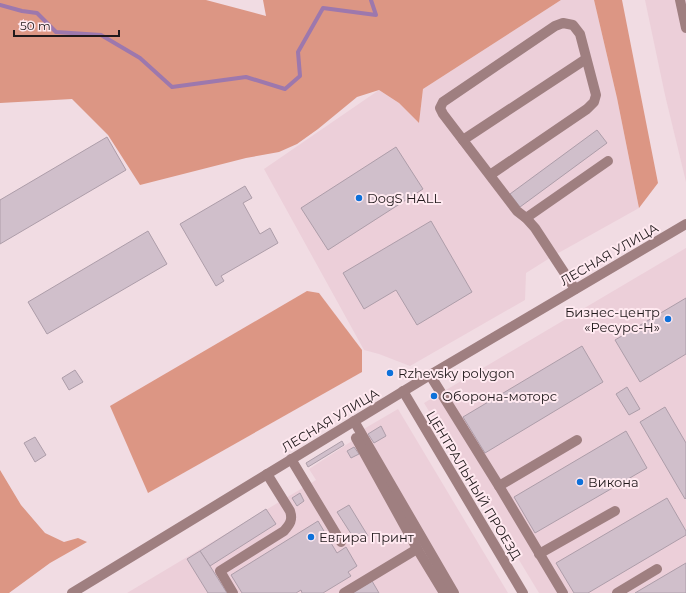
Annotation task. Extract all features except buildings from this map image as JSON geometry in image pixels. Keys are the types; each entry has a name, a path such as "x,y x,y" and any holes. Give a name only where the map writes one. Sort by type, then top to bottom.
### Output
{"street":[{"path":"680,0 686,28"},
{"path":"490,175 587,109 594,102 596,95 580,34 573,25 563,23 555,26 443,102 440,108 443,114 517,211 535,228 575,289"},
{"path":"463,140 586,58"},
{"path":"526,218 608,161"},
{"name":"ЛЕСНАЯ УЛИЦА","path":"72,593 403,391 686,224"},
{"path":"430,375 563,593"},
{"name":"ЦЕНТРАЛЬНЫЙ ПРОЕЗД","path":"403,391 523,593"},
{"path":"351,423 354,434 417,549 444,593"},
{"path":"351,423 454,593"},
{"path":"499,486 576,440"},
{"path":"291,459 341,542"},
{"path":"233,593 220,571 284,531 290,525 292,517 290,511 267,474"},
{"path":"539,554 615,511"},
{"path":"344,593 417,549"},
{"path":"617,593 657,569"}],"shaded area":[{"path":"0,0 206,0 266,16 263,0 561,0 423,89 419,123 399,103 379,90 357,97 297,144 279,152 246,158 140,185 108,135 72,99 0,103"},
{"path":"561,0 594,0 617,98 639,208 553,256 526,273 525,300 410,366 364,350 264,169 379,90 399,103 419,123 423,89"},
{"path":"594,0 622,0 658,183 639,208 617,98"},
{"path":"645,0 686,0 686,182 665,95"},
{"path":"686,248 686,593 539,593 424,403"},
{"path":"307,291 319,293 362,350 362,372 148,493 110,406"},
{"path":"398,409 508,593 127,593 316,480 309,469 352,441 350,437"},
{"path":"0,470 21,505 45,533 64,542 78,538 87,542 50,563 9,593 0,593"}],"waterway":[{"path":"0,5 22,11 37,13 56,32 101,35 140,58 172,87 246,77 285,89 300,76 298,52 323,8 376,15 371,0"}],"place":[{"name":"DogS HALL","path":"359,198"},
{"name":"Бизнес-центр «Ресурс-Н»","path":"668,319"},
{"name":"Rzhevsky polygon","path":"390,373"},
{"name":"Оборона-моторс","path":"434,396"},
{"name":"Викона","path":"580,482"},
{"name":"Евгира Принт","path":"311,537"}]}
